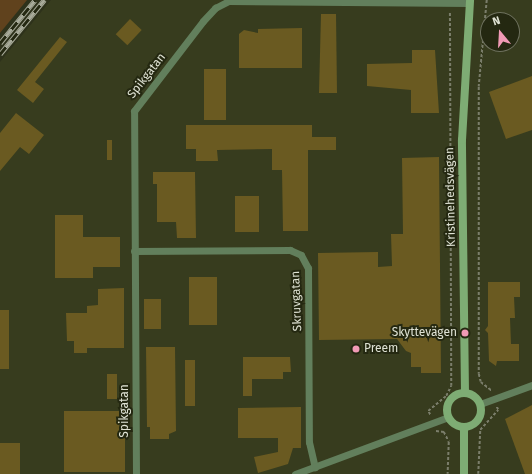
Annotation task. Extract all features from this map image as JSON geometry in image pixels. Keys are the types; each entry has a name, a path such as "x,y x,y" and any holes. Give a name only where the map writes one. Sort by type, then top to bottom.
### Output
{"street":[{"name":"Spikgatan","path":"136,474 134,110 215,8 229,1 470,1"},
{"name":"Kristinehedsvägen","path":"464,393 462,140 470,1"},
{"name":"Skruvgatan","path":"134,251 290,250 301,255 308,268 309,442 315,467"},
{"path":"480,404 532,385"},
{"path":"464,428 453,424 448,417 450,400 464,393 480,404"},
{"path":"464,428 479,419 480,404"},
{"path":"295,474 448,417"},
{"path":"464,428 464,474"}],"path":[{"path":"478,474 480,430 498,410 492,389 481,382 479,374 480,87 487,0"},
{"path":"448,474 450,442 444,432 435,432 433,422 428,411 446,396 451,386 447,36 452,1"}],"shaded area":[{"path":"0,0 27,0 0,33"},
{"path":"51,0 532,0 532,474 0,474 0,62"}],"building":[{"path":"321,14 336,14 337,93 319,93"},
{"path":"130,19 142,30 127,45 116,34"},
{"path":"302,28 302,68 239,68 239,34 244,30 258,33 258,29"},
{"path":"60,37 67,42 35,82 44,89 33,103 17,90"},
{"path":"412,50 435,50 439,113 411,113 411,90 367,86 367,64 412,63"},
{"path":"204,69 226,69 226,120 204,120"},
{"path":"532,76 532,130 506,139 489,92"},
{"path":"16,113 44,135 29,154 20,147 0,171 0,133"},
{"path":"186,125 312,125 312,137 336,137 336,150 308,150 308,231 283,231 282,170 272,170 272,149 217,150 218,161 196,161 196,149 186,149"},
{"path":"107,140 112,140 112,160 107,160"},
{"path":"439,157 441,373 421,373 421,367 411,367 411,353 406,351 397,339 319,340 318,253 378,252 378,267 392,266 391,234 403,234 402,158"},
{"path":"153,172 195,172 196,238 177,238 176,222 157,222 157,184 153,184"},
{"path":"235,196 259,196 259,232 235,232"},
{"path":"55,215 83,215 83,237 120,237 120,267 93,267 93,278 55,278"},
{"path":"189,277 217,277 217,325 189,325"},
{"path":"488,282 520,282 520,297 514,297 515,318 510,318 511,344 519,344 519,361 497,361 496,366 489,361 488,333 485,330 488,326"},
{"path":"124,288 124,348 87,348 87,353 74,353 74,341 67,341 66,313 87,313 87,306 98,305 98,289"},
{"path":"144,299 161,299 161,329 144,329"},
{"path":"0,310 9,310 9,369 0,369"},
{"path":"146,347 175,347 176,431 169,434 169,439 150,439 150,427 147,427"},
{"path":"243,357 290,357 291,372 283,372 283,379 252,379 252,396 243,396"},
{"path":"185,360 195,360 195,406 185,406"},
{"path":"107,374 117,374 117,399 107,399"},
{"path":"532,405 532,474 525,474 505,419"},
{"path":"301,407 301,448 293,448 288,464 258,473 254,457 278,452 278,438 238,438 238,408"},
{"path":"64,411 125,411 125,472 64,472"},
{"path":"0,443 20,443 20,474 0,474"}],"railway":[{"path":"0,43 35,0"},
{"path":"0,54 44,0"}],"place":[{"name":"Skyttevägen","path":"465,333"},
{"name":"Preem","path":"356,349"}]}
